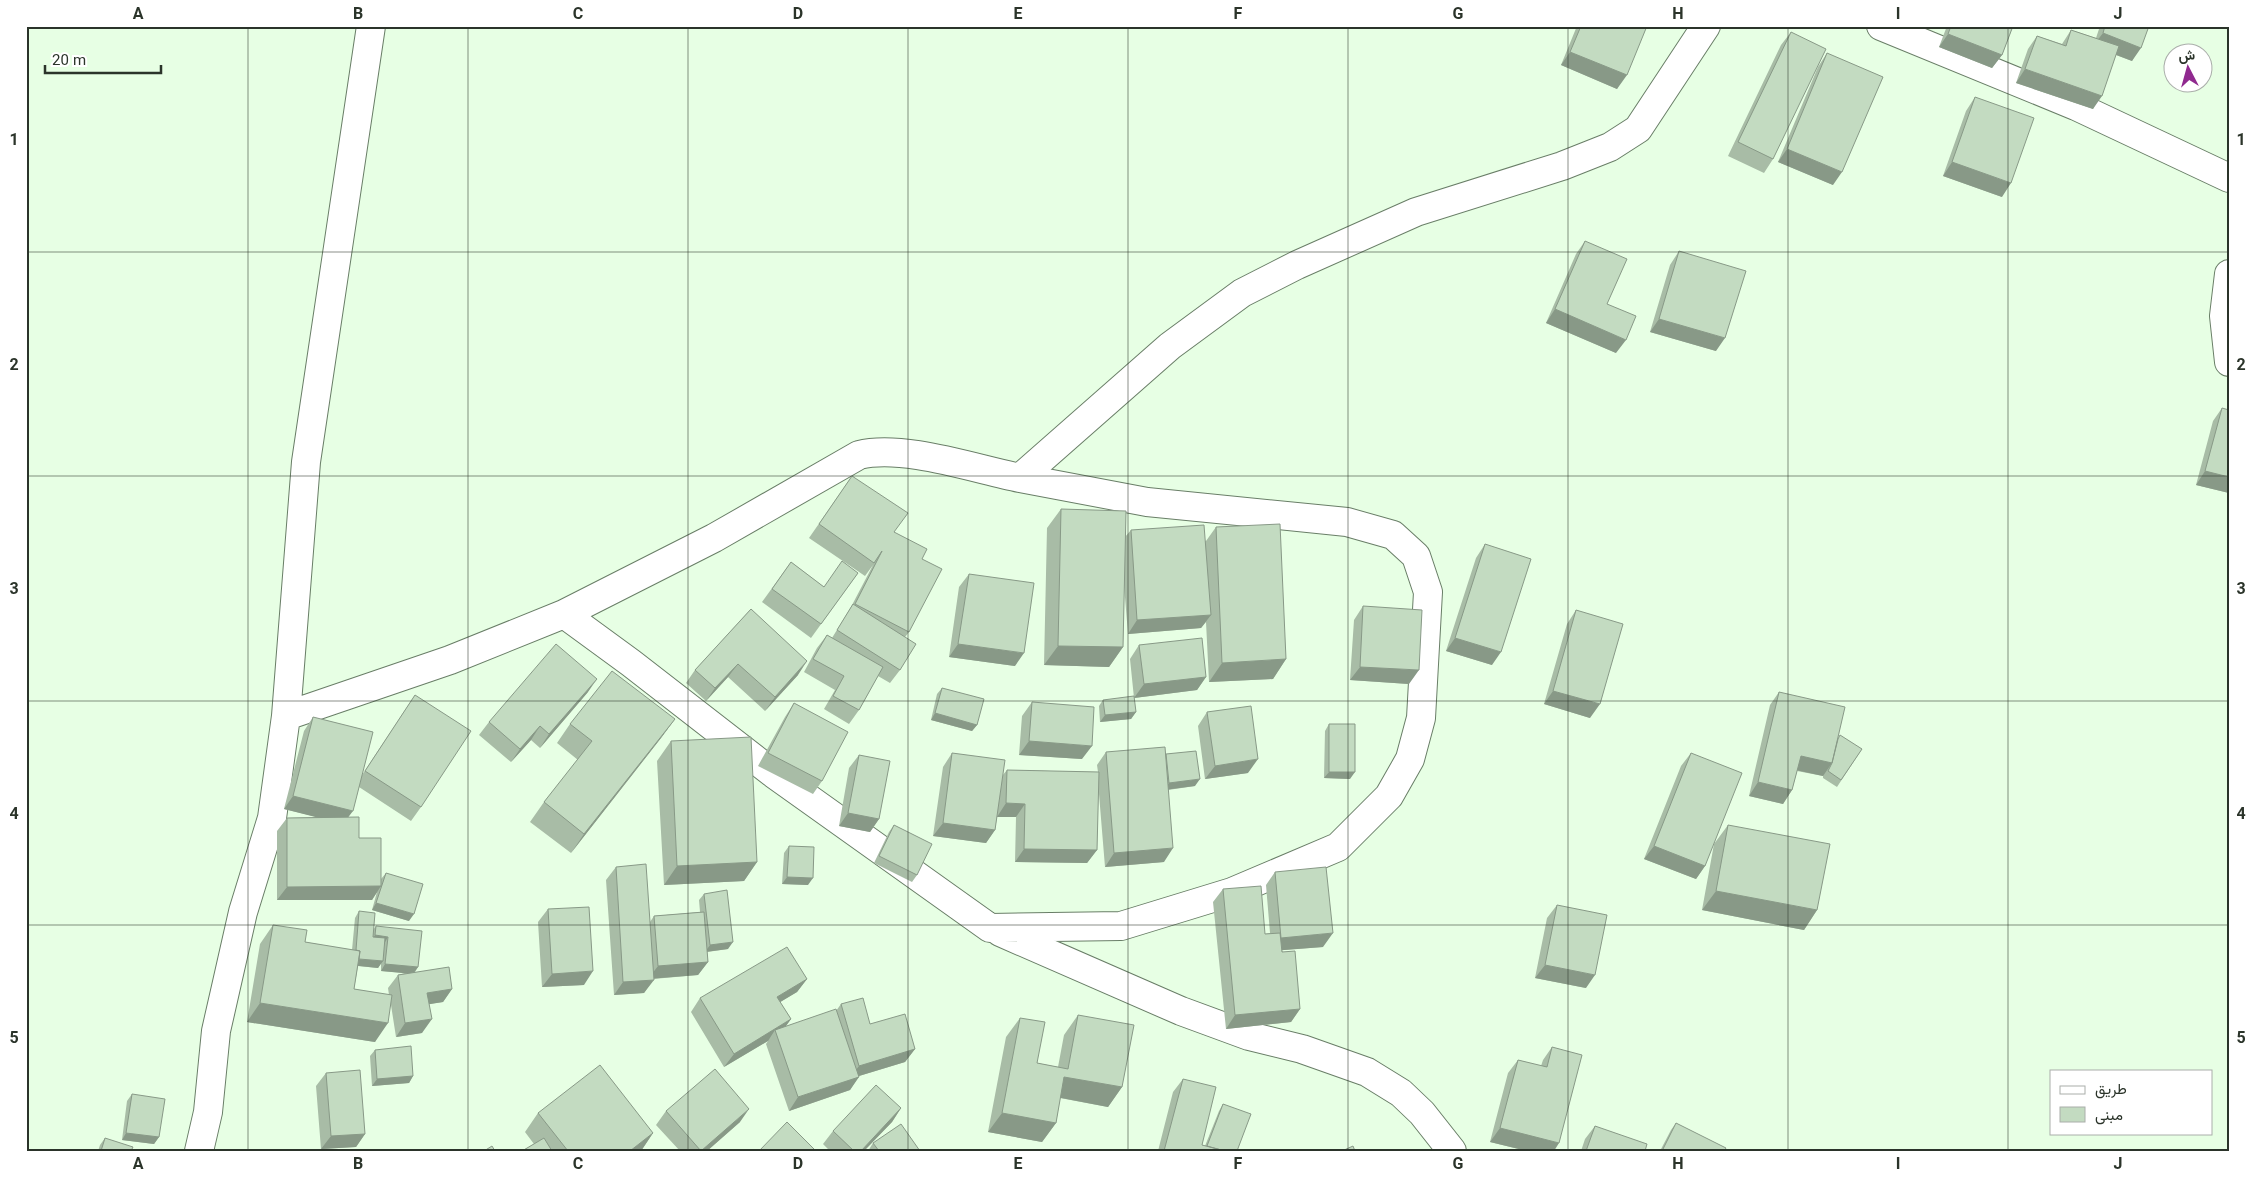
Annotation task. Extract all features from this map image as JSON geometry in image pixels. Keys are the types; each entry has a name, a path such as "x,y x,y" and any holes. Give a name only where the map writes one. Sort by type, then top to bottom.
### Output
{"street":[{"path":"199,1151 208,1112 216,1031 243,912 272,818 286,716 306,462 371,26"},
{"path":"1020,478 1170,346 1242,293 1297,265 1416,212 1562,166 1610,148 1638,129 1706,26"},
{"path":"1881,26 2076,106 2229,178"},
{"path":"2229,274 2224,316 2229,362"},
{"path":"286,716 450,660 564,614 714,538 859,455 882,452 910,454 1020,478 1147,502 1347,522 1393,535 1416,556 1428,592 1421,718 1410,759 1389,796 1338,847 1232,892 1121,926 990,928"},
{"path":"564,614 631,662 774,774 990,928 1181,1011 1249,1036 1302,1049 1367,1072 1402,1093 1422,1113 1452,1151"}],"building":[{"path":"1581,26 1647,26 1627,75 1570,52"},
{"path":"1951,26 2013,26 2002,55 1948,34"},
{"path":"2105,26 2149,26 2141,48 2103,33"},
{"path":"2071,30 2119,46 2102,96 2025,69 2037,36 2066,46"},
{"path":"1791,32 1826,49 1773,159 1738,142"},
{"path":"1827,53 1883,77 1842,172 1787,149"},
{"path":"1975,97 2034,118 2011,183 1952,162"},
{"path":"1585,241 1627,259 1607,304 1636,316 1626,340 1555,309"},
{"path":"1679,251 1746,271 1725,338 1659,319"},
{"path":"2222,408 2229,410 2229,477 2205,471"},
{"path":"852,476 908,513 894,532 927,549 922,559 942,569 909,632 855,604 882,551 874,563 819,524"},
{"path":"1061,509 1126,511 1123,647 1058,646"},
{"path":"1280,524 1286,659 1222,663 1216,527"},
{"path":"1204,525 1211,615 1137,620 1131,530"},
{"path":"1485,544 1531,559 1501,652 1455,638"},
{"path":"842,561 858,573 821,624 772,589 791,562 824,587"},
{"path":"969,574 1034,583 1024,653 958,644"},
{"path":"853,604 916,644 900,670 837,630"},
{"path":"1363,606 1422,610 1419,670 1360,667"},
{"path":"751,609 807,661 775,697 738,664 715,688 695,670"},
{"path":"1576,610 1623,624 1600,704 1553,691"},
{"path":"827,635 883,667 859,710 833,696 844,676 813,659"},
{"path":"1202,638 1206,677 1144,684 1139,645"},
{"path":"556,644 597,679 549,734 540,726 520,749 489,722"},
{"path":"612,671 675,719 584,834 544,802 592,741 570,724"},
{"path":"942,688 984,699 977,725 935,713"},
{"path":"1779,692 1845,707 1832,763 1801,756 1792,790 1758,782"},
{"path":"415,695 471,731 421,807 365,771"},
{"path":"1134,696 1136,712 1105,715 1103,700"},
{"path":"1032,702 1094,707 1092,746 1029,741"},
{"path":"794,703 848,732 822,781 768,753"},
{"path":"1251,706 1258,759 1215,766 1207,712"},
{"path":"313,717 373,732 353,811 293,796"},
{"path":"1329,724 1355,724 1355,772 1329,772"},
{"path":"1840,735 1862,749 1841,780 1828,771"},
{"path":"751,737 757,862 677,866 671,741"},
{"path":"1165,747 1173,848 1114,853 1106,752"},
{"path":"1196,751 1200,779 1169,783 1166,754"},
{"path":"952,753 1005,760 995,830 943,823"},
{"path":"1691,753 1742,773 1705,866 1654,846"},
{"path":"859,755 890,761 879,819 848,813"},
{"path":"1007,770 1099,772 1097,850 1024,849 1025,804 1006,803"},
{"path":"359,817 359,838 381,838 381,886 287,887 287,818"},
{"path":"894,825 932,844 917,875 879,856"},
{"path":"1728,825 1830,844 1817,910 1716,891"},
{"path":"789,846 814,847 813,878 787,877"},
{"path":"646,864 654,980 623,982 616,867"},
{"path":"1326,867 1333,933 1281,938 1275,872"},
{"path":"386,873 423,884 414,914 376,903"},
{"path":"1261,886 1265,934 1280,933 1282,952 1295,951 1300,1009 1235,1015 1223,889"},
{"path":"727,890 733,942 710,945 704,894"},
{"path":"1557,905 1607,915 1595,975 1545,965"},
{"path":"589,907 593,971 552,974 548,909"},
{"path":"359,911 375,913 373,937 385,938 383,961 359,959 360,951 356,950"},
{"path":"704,912 708,962 658,966 654,916"},
{"path":"273,925 307,930 305,942 360,951 354,989 392,995 388,1023 260,1003"},
{"path":"376,926 422,931 418,967 385,964 388,937 375,935"},
{"path":"787,947 807,979 777,997 791,1019 734,1054 700,998"},
{"path":"449,967 452,989 427,993 432,1019 405,1023 398,975"},
{"path":"863,998 870,1024 905,1014 915,1049 859,1066 841,1004"},
{"path":"836,1009 859,1077 798,1097 775,1030"},
{"path":"1078,1015 1134,1025 1122,1087 1064,1077 1056,1123 1002,1113 1020,1018 1045,1022 1037,1063 1068,1069"},
{"path":"411,1046 413,1076 377,1079 375,1050"},
{"path":"1552,1047 1582,1055 1559,1143 1500,1128 1518,1060 1547,1067"},
{"path":"600,1065 653,1133 630,1151 568,1151 538,1113"},
{"path":"715,1069 749,1109 701,1151 666,1111"},
{"path":"360,1070 365,1134 331,1136 326,1073"},
{"path":"1183,1079 1216,1087 1202,1145 1225,1151 1164,1151"},
{"path":"876,1085 901,1108 861,1151 854,1151 833,1131"},
{"path":"132,1094 165,1099 159,1137 126,1133"},
{"path":"1223,1104 1251,1114 1237,1151 1225,1151 1207,1146"},
{"path":"787,1122 816,1151 759,1151"},
{"path":"1676,1123 1726,1148 1724,1151 1666,1151 1663,1149"},
{"path":"901,1124 920,1151 879,1151 873,1143"},
{"path":"1595,1126 1647,1144 1645,1151 1586,1151"},
{"path":"105,1138 133,1147 131,1151 101,1151"},
{"path":"544,1138 552,1151 522,1151"},
{"path":"492,1146 495,1151 484,1151"},
{"path":"1353,1146 1355,1151 1342,1151"}]}
